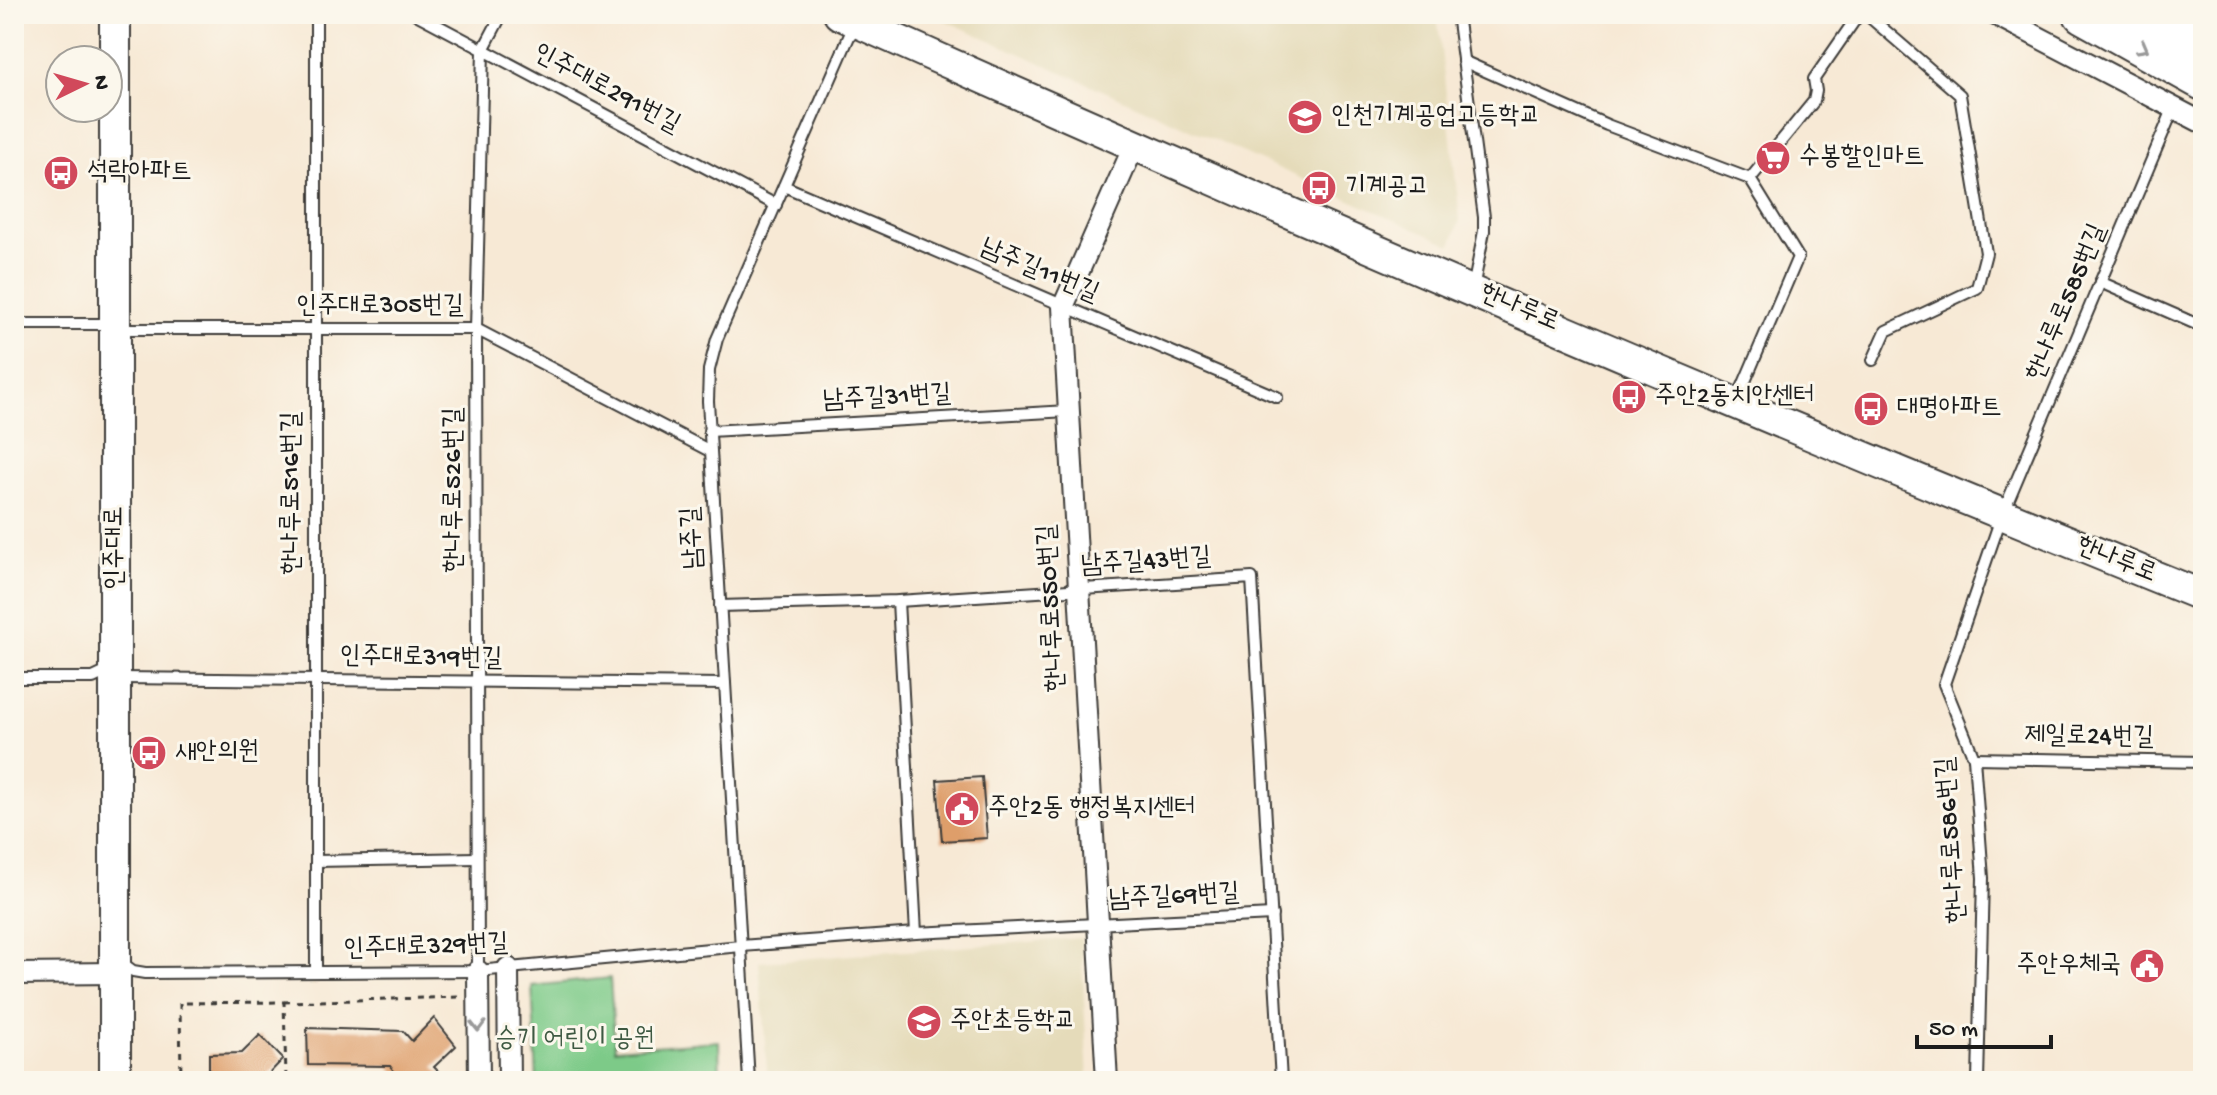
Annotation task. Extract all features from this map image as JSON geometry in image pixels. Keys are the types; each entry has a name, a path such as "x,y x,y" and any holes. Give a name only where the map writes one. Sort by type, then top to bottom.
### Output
{"highway":[{"path":"2083,14 2203,81"},
{"path":"2148,14 2203,45"}],"main road":[{"name":"인주대로","path":"115,14 115,1081"},
{"name":"한나루로","path":"851,17 1134,146 2002,515 2203,596"}],"street":[{"path":"1994,14 2203,123"},
{"name":"한나루로550번길","path":"1107,1081 1063,307 1134,146"},
{"path":"14,974 116,966"},
{"path":"508,968 509,1081"},
{"path":"478,971 479,1081"}],"lane":[{"name":"한나루로516번길","path":"316,14 316,972"},
{"name":"인주대로291번길","path":"416,14 776,205"},
{"name":"한나루로526번길","path":"478,971 476,329 483,50 502,14"},
{"path":"1457,14 1484,217 1473,290"},
{"path":"1750,179 1814,101 1814,79 1859,14"},
{"path":"1866,14 1960,95 1986,253 1977,288 1886,331 1873,360"},
{"name":"남주길","path":"749,1081 710,451 709,370 717,339 784,186 851,17"},
{"path":"1463,61 1621,130 1750,179 1798,257 1736,402"},
{"name":"한나루로585번길","path":"2002,515 2174,107"},
{"name":"남주길11번길","path":"784,186 1277,397"},
{"path":"2100,282 2203,327"},
{"name":"인주대로305번길","path":"14,324 476,329 710,451"},
{"name":"남주길31번길","path":"709,431 1068,411"},
{"name":"한나루로586번길","path":"1978,1081 1983,878 1974,758 1944,684 2002,515"},
{"name":"남주길43번길","path":"720,606 898,601 1252,578"},
{"name":"남주길69번길","path":"741,946 916,933 1272,915 1252,578"},
{"path":"898,601 916,933"},
{"path":"14,678 93,678 116,671"},
{"name":"인주대로319번길","path":"116,671 315,680 725,684"},
{"name":"제일로24번길","path":"1974,758 2203,762"},
{"path":"316,861 477,858"},
{"path":"1272,915 1281,1081"},
{"name":"인주대로329번길","path":"116,966 145,973 478,971 741,946"}],"path":[{"path":"181,1081 180,1003 468,997"},
{"path":"284,1002 286,1080 377,1078 377,1081"}],"shaded area":[{"name":"인천기계공업고등학교","path":"931,14 1437,14 1460,220 1451,245"},
{"name":"주안초등학교","path":"1081,938 1088,1081 768,1081 759,962"}],"green space":[{"name":"승기 어린이 공원","path":"610,978 615,1049 719,1041 720,1081 537,1081 532,986"}],"building":[{"name":"주안2동 행정복지센터","path":"982,777 987,838 942,841 937,780"},
{"path":"434,1018 456,1046 434,1067 442,1075 442,1081 402,1081 390,1066 308,1065 307,1028 403,1031 412,1041"},
{"path":"260,1035 283,1059 262,1081 209,1081 209,1054 242,1053"}],"place":[{"name":"인천기계공업고등학교","path":"1305,117"},
{"name":"수봉할인마트","path":"1773,158"},
{"name":"석락아파트","path":"61,173"},
{"name":"기계공고","path":"1319,188"},
{"name":"주안2동치안센터","path":"1629,397"},
{"name":"대명아파트","path":"1871,409"},
{"name":"새안의원","path":"149,753"},
{"name":"주안2동 행정복지센터","path":"962,809"},
{"name":"주안우체국","path":"2147,966"},
{"name":"주안초등학교","path":"924,1022"}]}
